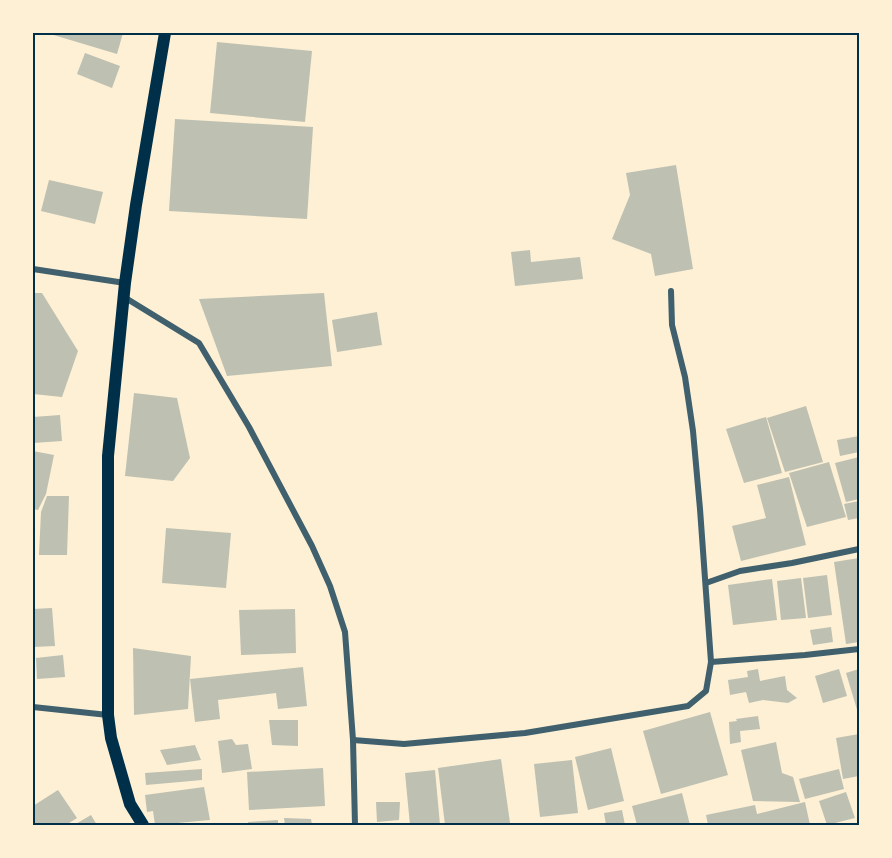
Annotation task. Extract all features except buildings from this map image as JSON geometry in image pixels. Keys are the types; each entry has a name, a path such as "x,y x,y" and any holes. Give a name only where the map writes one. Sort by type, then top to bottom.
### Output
{"main road":[{"path":"143,825 130,804 111,738 108,716 108,456 125,283 165,33"}],"street":[{"path":"33,268 125,283"},
{"path":"353,740 405,744 525,733 688,705 706,691 711,662 693,431 685,377 672,325 671,291"},
{"path":"124,297 199,343 249,426 312,546 333,594 345,632 353,740 355,825"},
{"path":"706,583 740,571 792,564 859,549"},
{"path":"711,662 859,649"},
{"path":"33,706 108,716"}]}
